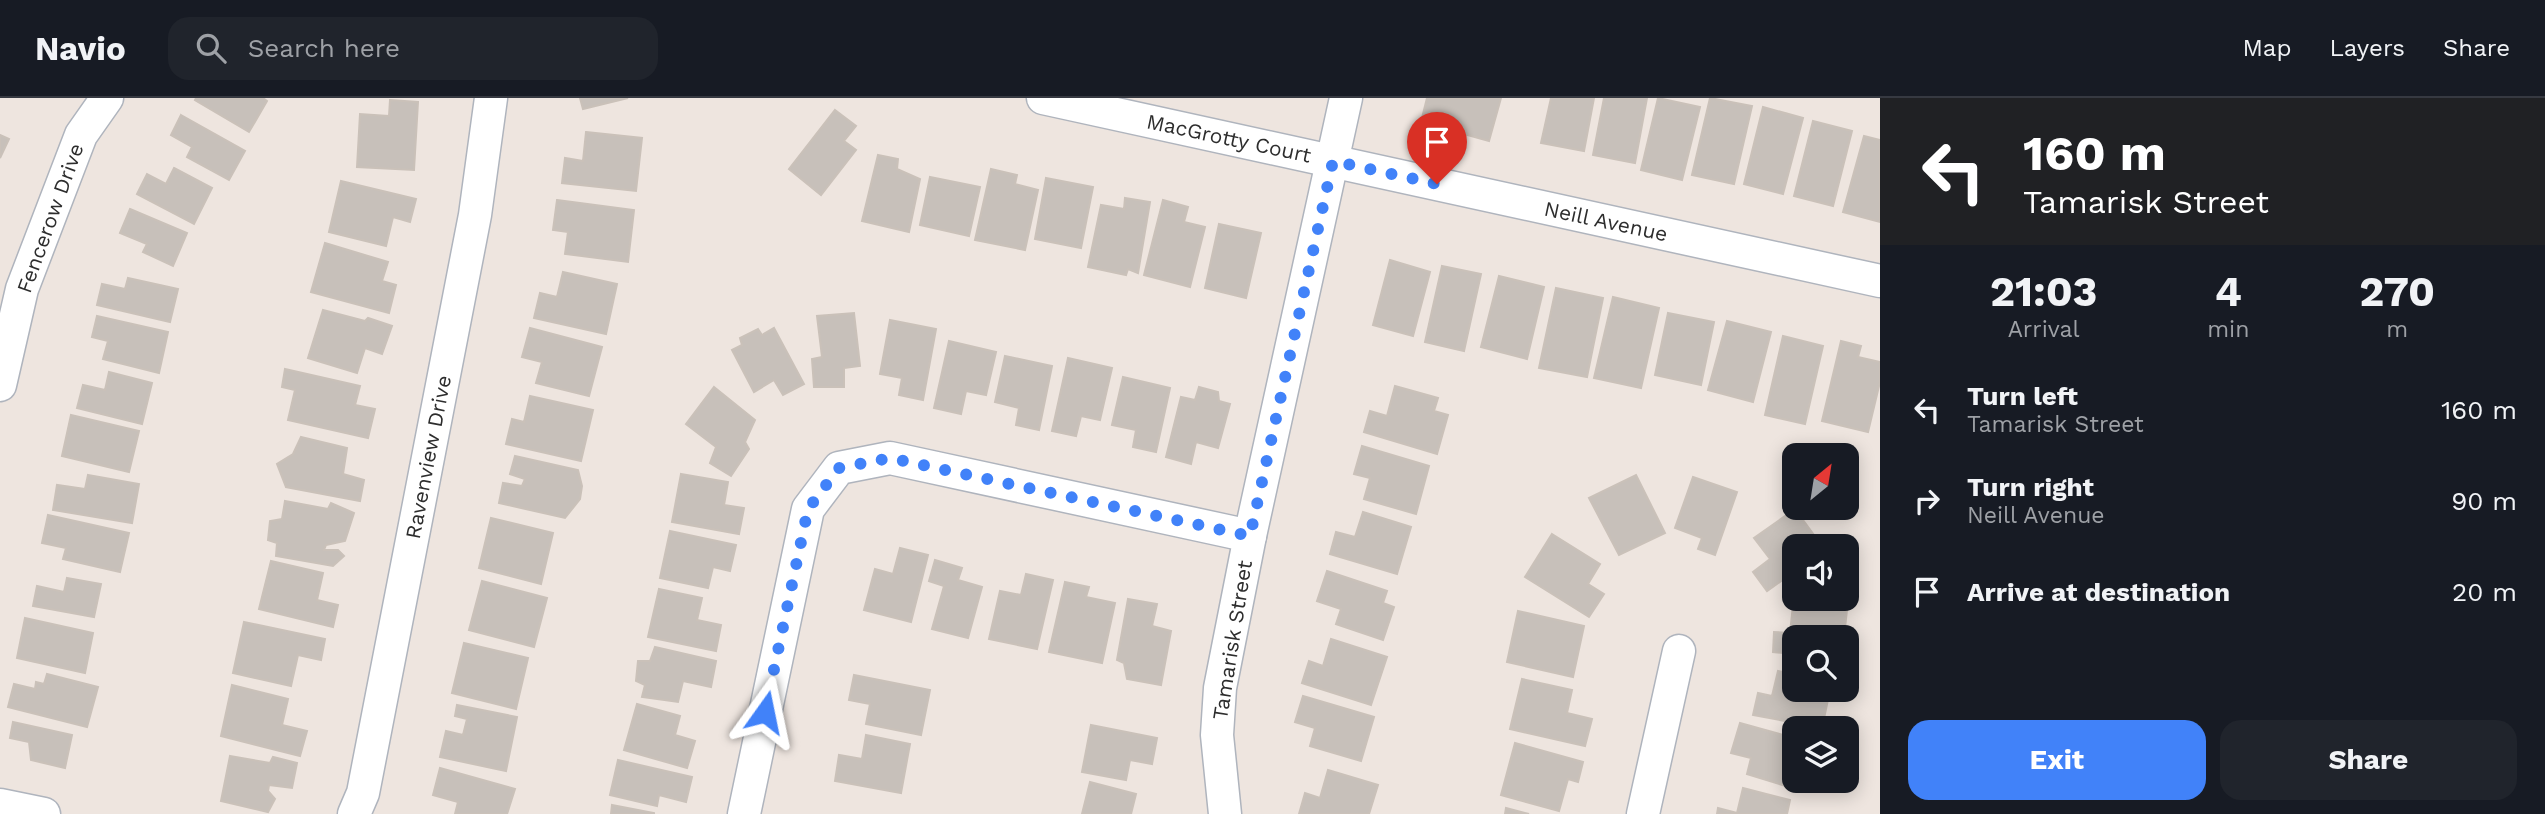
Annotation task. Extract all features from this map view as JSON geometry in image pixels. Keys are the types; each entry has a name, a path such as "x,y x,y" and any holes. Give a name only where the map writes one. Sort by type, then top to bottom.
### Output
{"street":[{"name":"Fencerow Drive","path":"0,386 11,286 80,135 107,98"},
{"name":"Ravenview Drive","path":"354,814 363,793 472,228 491,98"},
{"name":"MacGrotty Court","path":"1043,98 1333,161"},
{"name":"Tamarisk Street","path":"1226,814 1217,735 1220,688 1250,536 1346,98"},
{"name":"Neill Avenue","path":"1333,161 1880,282"},
{"path":"744,814 808,509 839,468 890,458 1250,536"},
{"path":"1643,814 1679,651"},
{"path":"0,805 44,814"}],"building":[{"path":"263,98 267,101 249,132 195,100"},
{"path":"580,98 628,98 583,109"},
{"path":"1427,98 1501,98 1489,141 1421,122"},
{"path":"1551,98 1594,98 1584,151 1541,143"},
{"path":"1604,98 1647,98 1635,163 1593,155"},
{"path":"1658,98 1700,107 1682,180 1641,170"},
{"path":"1710,98 1752,106 1734,184 1692,175"},
{"path":"390,100 418,102 414,170 357,167 360,114 389,116"},
{"path":"1763,107 1803,118 1783,194 1744,184"},
{"path":"835,110 856,126 844,141 856,150 821,195 789,169"},
{"path":"181,115 245,151 229,180 187,157 192,147 171,135"},
{"path":"1813,121 1852,131 1833,206 1794,196"},
{"path":"586,132 642,138 636,191 562,183 565,158 583,161"},
{"path":"0,135 9,139 0,158"},
{"path":"1864,136 1880,140 1880,222 1843,212"},
{"path":"878,155 898,159 897,169 920,179 909,232 862,221"},
{"path":"174,168 212,188 194,224 137,194 147,174 166,184"},
{"path":"991,169 1017,175 1015,184 1038,190 1025,250 975,240"},
{"path":"930,177 980,187 969,236 920,225"},
{"path":"1046,178 1093,187 1081,248 1035,239"},
{"path":"341,181 416,199 410,222 393,217 386,246 329,232"},
{"path":"1125,198 1150,202 1138,273 1128,269 1126,275 1088,267 1101,205 1124,209"},
{"path":"557,200 634,210 628,262 565,254 568,232 553,230"},
{"path":"1163,200 1188,207 1184,222 1205,227 1190,287 1144,275"},
{"path":"130,209 187,233 173,266 143,252 147,244 120,233"},
{"path":"1219,224 1261,233 1246,298 1205,288"},
{"path":"325,243 388,262 382,281 396,285 389,313 311,292"},
{"path":"1390,260 1430,272 1413,336 1373,325"},
{"path":"1442,266 1481,274 1464,351 1425,342"},
{"path":"563,272 617,284 606,334 534,318 540,293 557,297"},
{"path":"1499,276 1544,287 1527,359 1481,347"},
{"path":"128,278 178,289 170,322 97,305 102,284 125,289"},
{"path":"1556,288 1603,298 1587,377 1539,368"},
{"path":"1613,297 1659,308 1641,388 1594,378"},
{"path":"323,310 365,321 368,318 392,326 382,354 365,348 357,373 308,358"},
{"path":"854,313 860,366 844,368 844,387 814,387 812,359 822,357 817,316"},
{"path":"1668,313 1714,322 1701,385 1655,375"},
{"path":"97,316 168,332 159,373 103,359 108,341 92,337"},
{"path":"890,320 936,329 923,400 899,395 902,378 880,374"},
{"path":"1727,321 1771,332 1753,402 1708,390"},
{"path":"530,328 602,347 589,396 536,383 542,362 522,357"},
{"path":"774,328 804,384 783,395 774,380 754,392 732,350 742,345 740,338 758,329 762,335"},
{"path":"1783,336 1823,346 1805,424 1765,415"},
{"path":"949,341 996,352 986,395 966,391 961,414 934,408"},
{"path":"1841,341 1861,346 1858,357 1880,362 1880,382 1868,432 1822,421"},
{"path":"1005,356 1052,366 1039,430 1016,425 1019,408 995,402"},
{"path":"1068,358 1112,368 1100,420 1081,416 1076,436 1052,431"},
{"path":"285,369 360,386 355,405 375,409 368,438 288,420 295,390 282,387"},
{"path":"109,372 152,383 142,424 77,408 83,385 105,390"},
{"path":"1123,377 1170,388 1156,452 1133,447 1136,430 1112,425"},
{"path":"1395,386 1438,398 1434,411 1448,415 1437,454 1364,432 1370,411 1387,416"},
{"path":"714,387 755,420 745,442 749,449 731,476 710,463 716,447 686,424"},
{"path":"1199,387 1218,392 1219,401 1230,404 1218,448 1196,442 1191,464 1166,457 1181,397 1195,400"},
{"path":"530,396 593,410 581,461 506,444 512,419 524,422"},
{"path":"71,415 139,431 129,472 62,456"},
{"path":"301,437 347,448 343,474 364,480 360,501 286,487 277,464 293,454"},
{"path":"1362,446 1429,466 1416,514 1364,499 1370,478 1354,474"},
{"path":"515,456 578,470 582,486 580,499 565,518 499,503 503,483 522,486 525,479 510,474"},
{"path":"681,474 728,482 724,505 744,508 739,534 672,522"},
{"path":"88,475 139,484 132,523 53,510 57,485 85,489"},
{"path":"1636,475 1665,533 1619,555 1589,498"},
{"path":"1693,477 1737,492 1715,555 1698,549 1702,538 1675,528"},
{"path":"285,501 328,509 331,503 354,513 345,541 326,545 324,550 338,550 344,556 333,566 276,556 277,543 268,540 270,521 282,519"},
{"path":"1363,512 1411,527 1397,574 1330,554 1336,532 1355,537"},
{"path":"48,515 129,533 120,572 63,559 66,548 42,543"},
{"path":"491,518 553,533 541,584 479,568"},
{"path":"1782,518 1803,520 1813,534 1782,534 1782,580 1767,591 1753,572 1770,559 1754,538"},
{"path":"670,531 736,545 730,571 713,567 708,588 660,578"},
{"path":"1552,534 1600,564 1588,584 1604,594 1589,617 1525,577"},
{"path":"900,548 928,555 911,622 864,610 875,569 893,574"},
{"path":"935,560 962,568 958,580 982,587 968,638 932,629 944,586 929,581"},
{"path":"271,561 323,573 317,600 338,605 333,627 259,609"},
{"path":"1327,571 1387,591 1383,603 1394,607 1383,640 1336,624 1341,609 1317,601"},
{"path":"1026,574 1053,580 1037,649 989,639 1000,591 1021,595"},
{"path":"67,578 101,584 94,617 33,606 37,586 64,592"},
{"path":"482,581 547,598 534,647 469,630"},
{"path":"1065,582 1089,587 1086,597 1115,603 1102,663 1049,652"},
{"path":"659,589 702,598 697,620 721,625 716,651 648,637"},
{"path":"1128,599 1157,604 1152,626 1171,631 1161,685 1127,679 1124,663 1117,660"},
{"path":"1518,611 1584,626 1573,677 1507,662"},
{"path":"1792,611 1847,611 1845,625 1791,625"},
{"path":"25,618 93,633 85,673 17,658"},
{"path":"244,622 325,639 321,660 298,655 291,686 233,673"},
{"path":"1774,632 1782,632 1782,653 1773,652"},
{"path":"1331,639 1387,657 1371,705 1302,683 1309,661 1323,666"},
{"path":"464,643 528,658 516,709 452,693"},
{"path":"655,647 716,661 711,687 683,681 678,702 642,697 645,685 636,681 638,661 650,661"},
{"path":"1778,671 1782,672 1782,702 1827,702 1825,716 1782,716 1782,720 1753,715 1758,693 1772,696"},
{"path":"47,674 98,687 87,727 8,707 14,684 35,689 36,682 44,684"},
{"path":"854,675 930,690 921,735 866,724 870,704 849,700"},
{"path":"1522,679 1572,690 1567,713 1592,719 1585,746 1510,729"},
{"path":"232,685 288,699 282,725 307,731 300,756 221,736"},
{"path":"1303,696 1374,717 1361,761 1310,746 1315,728 1295,722"},
{"path":"637,704 680,716 675,735 695,741 687,768 624,750"},
{"path":"457,705 517,717 506,771 440,757 446,731 463,735 467,719 455,716"},
{"path":"13,722 72,735 65,768 31,760 29,742 10,738"},
{"path":"1740,723 1782,735 1782,785 1747,774 1751,758 1731,753"},
{"path":"1091,725 1157,738 1152,764 1130,760 1126,780 1082,772"},
{"path":"866,735 910,744 901,793 835,781 839,755 862,759"},
{"path":"1515,743 1583,762 1578,782 1568,779 1559,811 1501,795"},
{"path":"230,756 270,763 273,757 297,763 292,788 269,785 268,791 275,799 268,812 221,801"},
{"path":"618,760 692,777 686,802 659,795 657,806 610,795"},
{"path":"440,768 515,789 507,814 455,814 458,802 433,795"},
{"path":"1328,770 1378,785 1369,814 1299,814 1305,793 1320,798"},
{"path":"1090,782 1136,794 1131,814 1082,814"},
{"path":"1743,788 1790,800 1787,814 1717,814 1718,808 1737,813"},
{"path":"612,805 654,813 654,814 611,814"},
{"path":"1506,808 1529,814 1505,814"}],"route":[{"path":"765,712 808,509 839,468 890,458 1250,536 1333,161 1437,184"}]}
